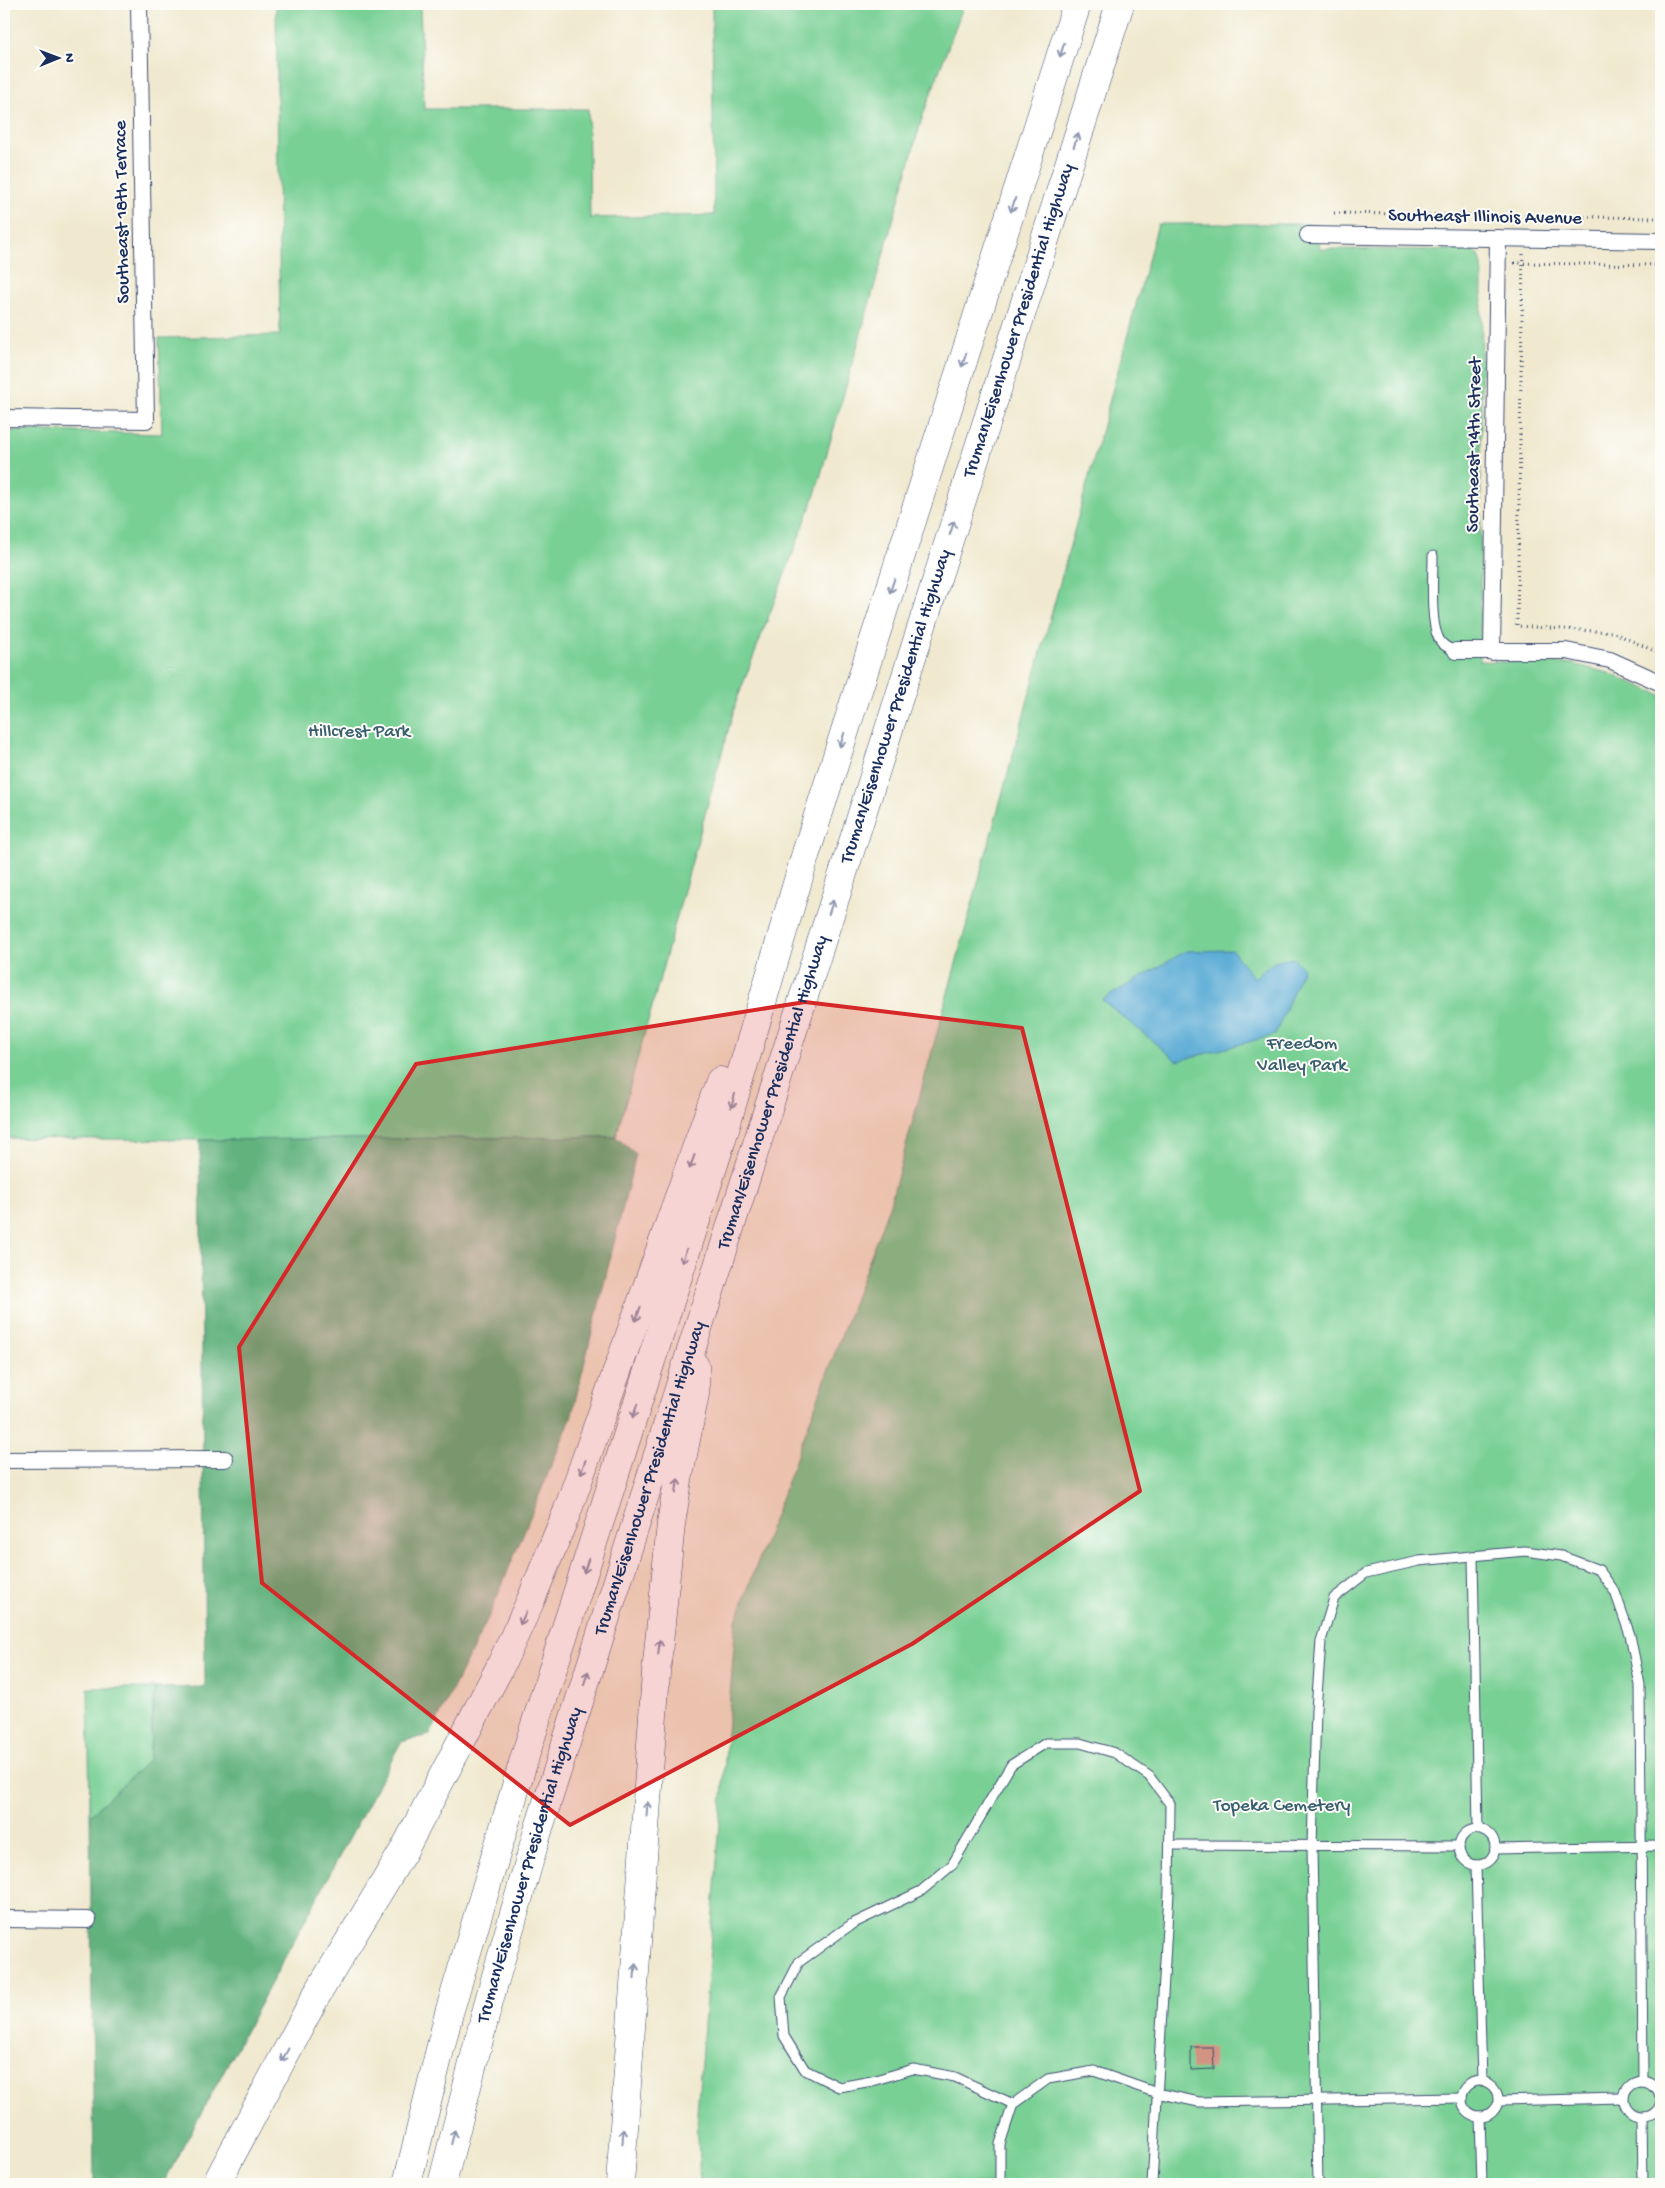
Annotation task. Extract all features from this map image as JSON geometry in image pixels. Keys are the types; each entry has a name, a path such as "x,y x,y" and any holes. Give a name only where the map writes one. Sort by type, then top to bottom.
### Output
{"highway":[{"name":"Truman/Eisenhower Presidential Highway","path":"407,2184 449,2013 490,1870 721,1142 806,853 1077,4"},
{"name":"Truman/Eisenhower Presidential Highway","path":"442,2184 490,1996 534,1843 1120,4"},
{"path":"216,2184 316,1996 404,1850 499,1669 530,1602 570,1503 700,1140 749,995 806,853"},
{"path":"620,2184 656,1673 671,1524 695,1394 694,1337"}],"street":[{"name":"Southeast 18th Terrace","path":"4,418 146,420 139,4"},
{"name":"Southeast Illinois Avenue","path":"1308,235 1661,241"},
{"name":"Southeast 14th Street","path":"1492,652 1498,238"},
{"path":"1456,651 1566,651 1594,655 1610,660 1661,683"},
{"path":"4,1460 225,1459"},
{"path":"4,1919 88,1920"}],"lane":[{"path":"1433,556 1434,627 1438,639 1446,647 1456,651"},
{"path":"1318,2184 1312,1847 1316,1710 1321,1641 1334,1598 1366,1573 1418,1561 1525,1551 1561,1556 1599,1570 1615,1592 1630,1635 1640,1685 1643,2081"},
{"path":"1473,1556 1478,1829"},
{"path":"1013,2104 955,2077 913,2069 872,2081 839,2087 805,2070 784,2036 782,1997 799,1962 852,1924 921,1891 952,1865 1011,1765 1046,1743 1080,1743 1115,1753 1149,1776 1170,1804 1169,1892 1152,2184"},
{"path":"1478,1829 1490,1835 1495,1849 1489,1862 1476,1865 1463,1860 1458,1846 1464,1834 1478,1829"},
{"path":"1170,1845 1312,1847 1458,1846"},
{"path":"1495,1849 1661,1846"},
{"path":"1476,1865 1482,2081"},
{"path":"1000,2184 1000,2144 1013,2104 1048,2080 1094,2071 1157,2093 1199,2102 1462,2098"},
{"path":"1482,2081 1494,2087 1499,2101 1492,2114 1480,2117 1466,2112 1462,2098 1468,2086 1482,2081"},
{"path":"1643,2081 1656,2087 1661,2098 1654,2114 1642,2118 1628,2112 1623,2098 1629,2086 1643,2081"},
{"path":"1499,2101 1623,2098"},
{"path":"1480,2117 1482,2184"},
{"path":"1642,2118 1643,2184"}],"path":[{"path":"1334,213 1661,218"},
{"path":"1524,239 1517,626 1612,632 1661,654"},
{"path":"1498,263 1661,266"}],"highlighted area":[{"path":"805,1002 1022,1028 1140,1491 912,1644 570,1825 262,1583 239,1347 416,1064"}],"green space":[{"name":"Hillcrest Park","path":"276,4 420,4 424,109 588,109 590,218 714,215 712,4 964,4 923,115 815,495 736,702 616,1137 200,1140 4,1138 4,430 162,434 159,338 280,335"},
{"path":"1158,224 1317,224 1320,249 1468,250 1479,255 1482,265 1480,661 1573,664 1609,673 1661,695 1661,2184 700,2184 697,2113 736,1621 891,1201"},
{"path":"616,1137 636,1154 571,1418 490,1614 430,1735 401,1742 163,2184 94,2184 90,1815 149,1760 155,1688 205,1687 200,1140"},
{"path":"88,1688 155,1688 149,1760 90,1815"}],"water":[{"path":"1232,950 1254,978 1274,962 1293,958 1303,968 1275,1035 1177,1061 1102,1000 1186,951"}],"building":[{"path":"1191,2047 1213,2047 1214,2069 1191,2070"}],"park label":[{"name":"Freedom Valley Park","path":"1302,1055"},
{"name":"Topeka Cemetery","path":"1282,1806"}]}
